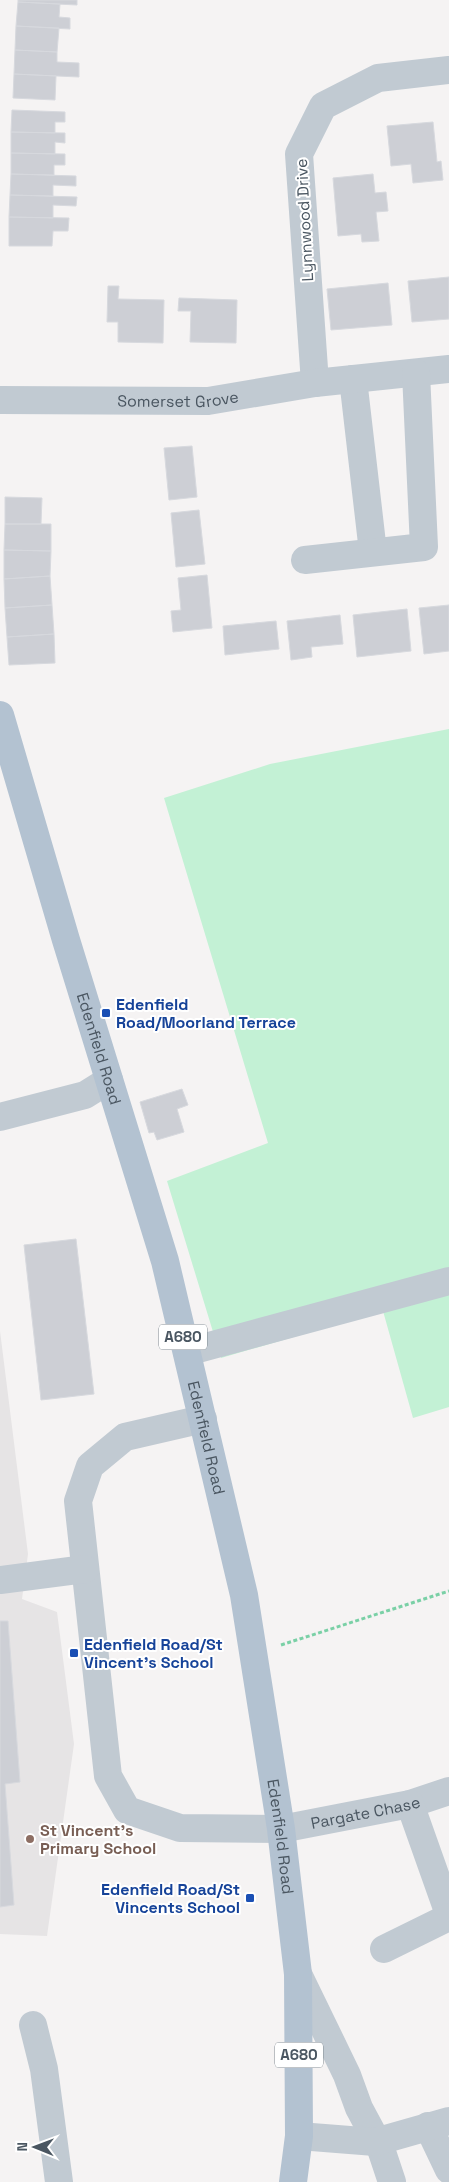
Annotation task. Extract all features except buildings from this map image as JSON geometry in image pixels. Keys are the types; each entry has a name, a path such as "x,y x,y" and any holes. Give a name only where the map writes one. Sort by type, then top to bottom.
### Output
{"main road":[{"name":"Edenfield Road","path":"0,715 165,1261 244,1595 281,1829 298,1974 299,2136 293,2182"}],"street":[{"name":"Lynnwood Drive","path":"315,383 299,154 323,106 378,78 449,70"},
{"name":"Somerset Grove","path":"0,400 208,401 315,383 449,370"},
{"path":"305,560 424,547 416,373"},
{"path":"353,379 373,552"},
{"path":"0,1116 85,1095 109,1080"},
{"path":"187,1352 449,1281"},
{"name":"Pargate Chase","path":"203,1419 125,1437 90,1466 78,1501 108,1776 127,1810 180,1828 281,1829 410,1804 449,1791"},
{"path":"0,1580 85,1569"},
{"path":"384,1949 449,1916 410,1804"},
{"path":"298,1974 347,2075 375,2142 380,2149 392,2182"},
{"path":"33,2025 44,2069 59,2182"},
{"path":"299,2136 375,2142 438,2123 449,2170"}],"path":[{"path":"253,1654 449,1591"}],"shaded area":[{"name":"St Vincent's Primary School","path":"0,1331 28,1554 22,1599 57,1612 74,1744 47,1936 0,1934"}],"green space":[{"path":"449,729 449,1407 413,1418 383,1311 221,1358 167,1181 268,1143 164,798 270,764"}],"place":[{"name":"Edenfield Road/Moorland Terrace","path":"106,1013"},
{"name":"Edenfield Road/St Vincent's School","path":"74,1653"},
{"name":"St Vincent's Primary School","path":"30,1839"},
{"name":"Edenfield Road/St Vincents School","path":"250,1898"}]}
